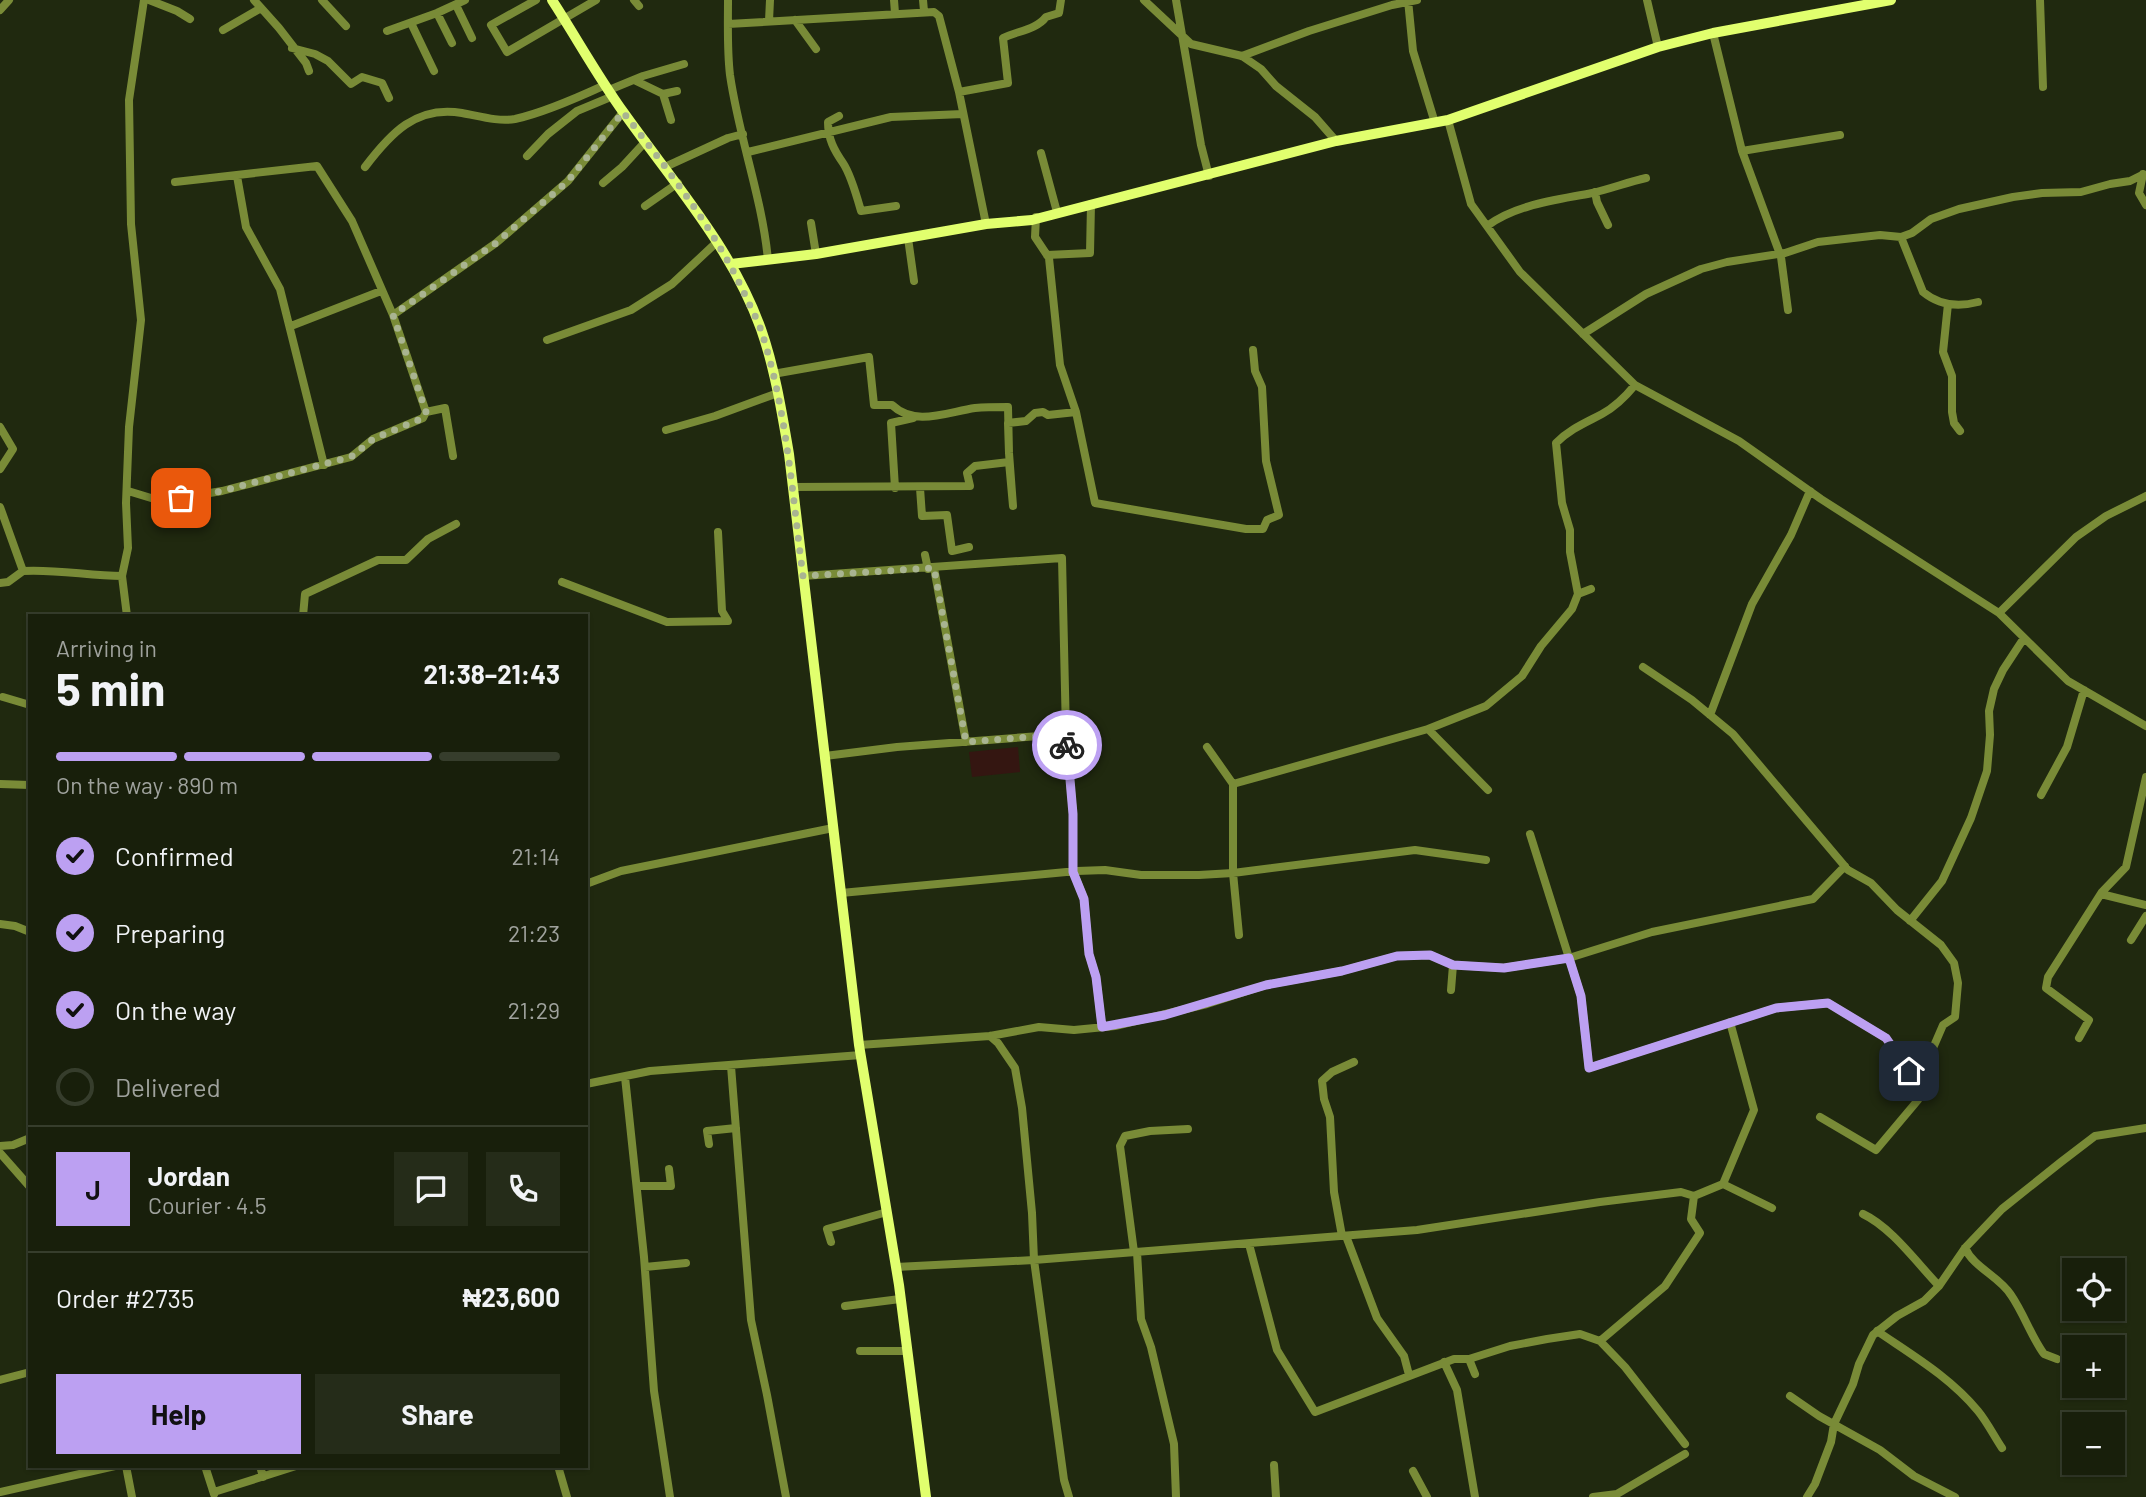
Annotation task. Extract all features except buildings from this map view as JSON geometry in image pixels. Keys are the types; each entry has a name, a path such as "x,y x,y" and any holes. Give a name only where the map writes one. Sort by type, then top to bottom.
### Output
{"main road":[{"path":"552,0 623,112 678,183 731,264 761,328 778,393 789,454 860,1050 896,1267 926,1497"},
{"path":"731,264 816,254 986,224 1032,220 1035,217 1209,176 1336,141 1448,120 1658,47 1713,33 1891,0"}],"street":[{"path":"0,10 9,0"},
{"path":"127,614 122,576 128,548 128,427 141,320 131,223 129,100 146,0 177,11 190,19"},
{"path":"254,0 279,28 309,71"},
{"path":"322,0 346,26"},
{"path":"387,31 465,0"},
{"path":"536,0 491,25 508,52 596,0"},
{"path":"728,0 731,78 765,227 768,260"},
{"path":"769,21 770,0"},
{"path":"894,0 895,13"},
{"path":"923,0 924,11"},
{"path":"959,92 1009,83 1003,38 1039,26 1046,17 1056,16 1061,0"},
{"path":"1144,0 1191,44 1242,56 1261,69 1276,86 1315,117 1336,141"},
{"path":"1176,0 1194,108 1209,176"},
{"path":"1242,56 1309,31 1417,0"},
{"path":"1647,0 1658,47"},
{"path":"2040,0 2043,87"},
{"path":"1408,1 1413,51 1435,123"},
{"path":"456,5 472,38"},
{"path":"223,30 261,8"},
{"path":"728,24 934,12 939,16 959,92 986,224"},
{"path":"437,13 452,43"},
{"path":"795,20 816,48"},
{"path":"411,23 434,71"},
{"path":"1713,33 1742,151 1784,272 1788,310"},
{"path":"292,48 315,54 328,61 351,84 362,77 382,83 389,98"},
{"path":"365,167 399,129 424,114 459,113 489,119 513,119 684,64"},
{"path":"634,80 663,94 677,91"},
{"path":"527,156 548,134 609,90"},
{"path":"663,94 671,120"},
{"path":"393,315 496,243 568,181 623,112"},
{"path":"748,152 891,117 963,114"},
{"path":"839,116 828,122 828,133 836,156 843,163 849,177 861,211 896,206"},
{"path":"1448,120 1471,204 1520,272 1635,385 1740,441 1810,491 1998,613 2068,681 2146,726"},
{"path":"665,167 728,138 744,134"},
{"path":"1742,151 1840,135"},
{"path":"603,183 646,141"},
{"path":"1041,153 1057,212"},
{"path":"128,491 161,501 222,491 324,465 351,457 373,439 423,418 426,412 393,315 352,221 317,166 175,182"},
{"path":"1583,334 1646,294 1701,269 1779,254 1818,242 1880,235 1901,237 1912,233 1931,219 1959,209 2013,197 2081,192 2130,181 2144,174"},
{"path":"2144,174 2139,193 2146,205"},
{"path":"237,176 246,227 280,289 324,465"},
{"path":"1487,226 1502,216 1539,204 1646,178"},
{"path":"645,206 678,183"},
{"path":"1595,192 1608,225"},
{"path":"1047,255 1090,253 1091,204"},
{"path":"1035,217 1035,237 1047,255 1060,365 1076,412 1096,503 1246,529 1263,529 1267,520 1279,515 1266,461 1262,387 1255,371 1253,350"},
{"path":"811,223 816,254"},
{"path":"1901,237 1923,292 1948,304 1962,306 1978,302"},
{"path":"908,238 914,281"},
{"path":"547,340 631,310 672,285 717,242"},
{"path":"291,326 381,291"},
{"path":"1948,304 1943,352 1952,376 1952,412 1960,430"},
{"path":"773,374 869,357 874,405 891,405 900,413 917,417"},
{"path":"1233,784 1428,729 1486,706 1522,676 1541,646 1572,609 1578,594 1570,552 1570,530 1562,503 1556,443 1566,432 1603,414 1624,398 1635,385"},
{"path":"666,430 778,393"},
{"path":"895,488 891,423 976,408 1008,407 1009,453"},
{"path":"426,412 445,408 453,456"},
{"path":"792,487 970,486 967,473 975,466 1009,462 1013,506 1008,423 1026,421 1035,413 1043,412 1048,415 1076,412"},
{"path":"0,427 13,449 0,469"},
{"path":"919,488 922,516 947,515 952,551 969,547"},
{"path":"1710,715 1752,604 1791,535 1810,491"},
{"path":"1998,613 2076,537 2106,516 2146,496"},
{"path":"0,507 23,571"},
{"path":"303,614 305,594 378,560 407,561 428,539 456,524"},
{"path":"562,582 667,622 729,621 722,611 718,532"},
{"path":"925,555 931,568 966,742"},
{"path":"803,576 1062,558 1066,734 1073,814 1073,872 1084,899 1089,954 1096,977 1102,1027"},
{"path":"0,583 8,582 23,571 44,569 122,576"},
{"path":"1578,594 1591,589"},
{"path":"1910,921 1942,881 1971,818 1987,771 1989,711 1994,688 2024,638"},
{"path":"1643,667 1733,734 1845,866 1871,883 1910,921 1941,945 1954,963 1958,983 1955,1017 1943,1025 1927,1062 1918,1100 1876,1150 1820,1117"},
{"path":"2041,795 2067,747 2084,690"},
{"path":"3,697 28,704"},
{"path":"1428,729 1488,790"},
{"path":"825,756 1066,734"},
{"path":"1208,747 1233,784 1233,873 1239,935"},
{"path":"2079,1038 2089,1020 2046,988 2048,977 2101,894 2126,867 2146,778"},
{"path":"0,784 28,785"},
{"path":"588,883 621,871 834,828"},
{"path":"1530,834 1581,996 1589,1068 1776,1008 1828,1003 1886,1038 1921,1088"},
{"path":"841,894 1105,870 1141,875 1199,876 1415,850 1486,860"},
{"path":"588,1084 650,1071 731,1066 1040,1027 1074,1030 1102,1027 1165,1015 1266,985 1342,971 1397,956 1430,955 1453,965 1504,968 1569,958 1652,932 1813,899 1845,866"},
{"path":"2101,894 2146,905"},
{"path":"2131,940 2146,916"},
{"path":"0,924 28,931"},
{"path":"1451,990 1453,965"},
{"path":"896,1267 1034,1260 1417,1230 1587,1203 1681,1192 1694,1196 1723,1184 1754,1110 1730,1022"},
{"path":"990,1035 1015,1068 1022,1108 1034,1260 1063,1480 1069,1497"},
{"path":"1354,1062 1332,1072 1322,1081 1330,1116 1334,1192 1344,1236 1377,1318 1404,1356 1409,1376"},
{"path":"731,1066 751,1320 786,1497"},
{"path":"625,1077 645,1267 654,1391 670,1497"},
{"path":"709,1144 707,1130 736,1128"},
{"path":"1807,1497 1815,1484 1834,1424 1853,1384 1862,1357 1877,1331 1924,1301 1939,1286 1965,1248 2002,1209 2095,1136 2146,1128"},
{"path":"1176,1497 1174,1444 1151,1347 1141,1319 1136,1252 1120,1146 1125,1136 1150,1131 1188,1129"},
{"path":"0,1146 13,1145 28,1139"},
{"path":"0,1153 28,1184"},
{"path":"637,1186 671,1186 669,1168"},
{"path":"1723,1184 1772,1208"},
{"path":"1600,1341 1665,1286 1686,1257 1700,1233 1691,1219 1694,1196"},
{"path":"831,1242 827,1229 887,1212"},
{"path":"1863,1214 1893,1236 1939,1286"},
{"path":"1249,1244 1277,1350 1315,1412 1454,1359 1469,1359 1510,1346 1580,1334 1600,1341 1625,1367 1685,1444"},
{"path":"1965,1248 1970,1258 2010,1293 2043,1354 2057,1359"},
{"path":"645,1267 686,1262"},
{"path":"845,1306 900,1299"},
{"path":"1877,1331 1922,1360 1961,1394 1978,1411 2002,1448"},
{"path":"860,1351 907,1351"},
{"path":"1469,1359 1475,1374"},
{"path":"1444,1362 1457,1390 1475,1497"},
{"path":"0,1380 28,1372"},
{"path":"1790,1396 1880,1450 1914,1476 1955,1497"},
{"path":"1592,1497 1617,1494 1685,1454"},
{"path":"1274,1465 1276,1497"},
{"path":"0,1492 106,1468"},
{"path":"126,1468 132,1497"},
{"path":"206,1468 214,1494 290,1468"},
{"path":"261,1468 263,1477"},
{"path":"559,1468 567,1497"},
{"path":"1413,1471 1427,1497"}],"shaded area":[{"path":"1018,747 1020,772 972,777 969,752"}],"way so far":[{"path":"181,498 222,491 351,457 373,439 423,418 426,412 393,315 496,243 568,181 623,112 675,179 731,264 761,328 777,390 789,454 803,576 934,568 966,742 1066,734 1067,745"}],"route":[{"path":"1067,745 1073,814 1073,872 1084,899 1089,954 1096,977 1102,1027 1165,1015 1266,985 1342,971 1397,956 1430,955 1453,965 1504,968 1569,958 1581,996 1589,1068 1776,1008 1828,1003 1886,1038 1909,1071"}]}
